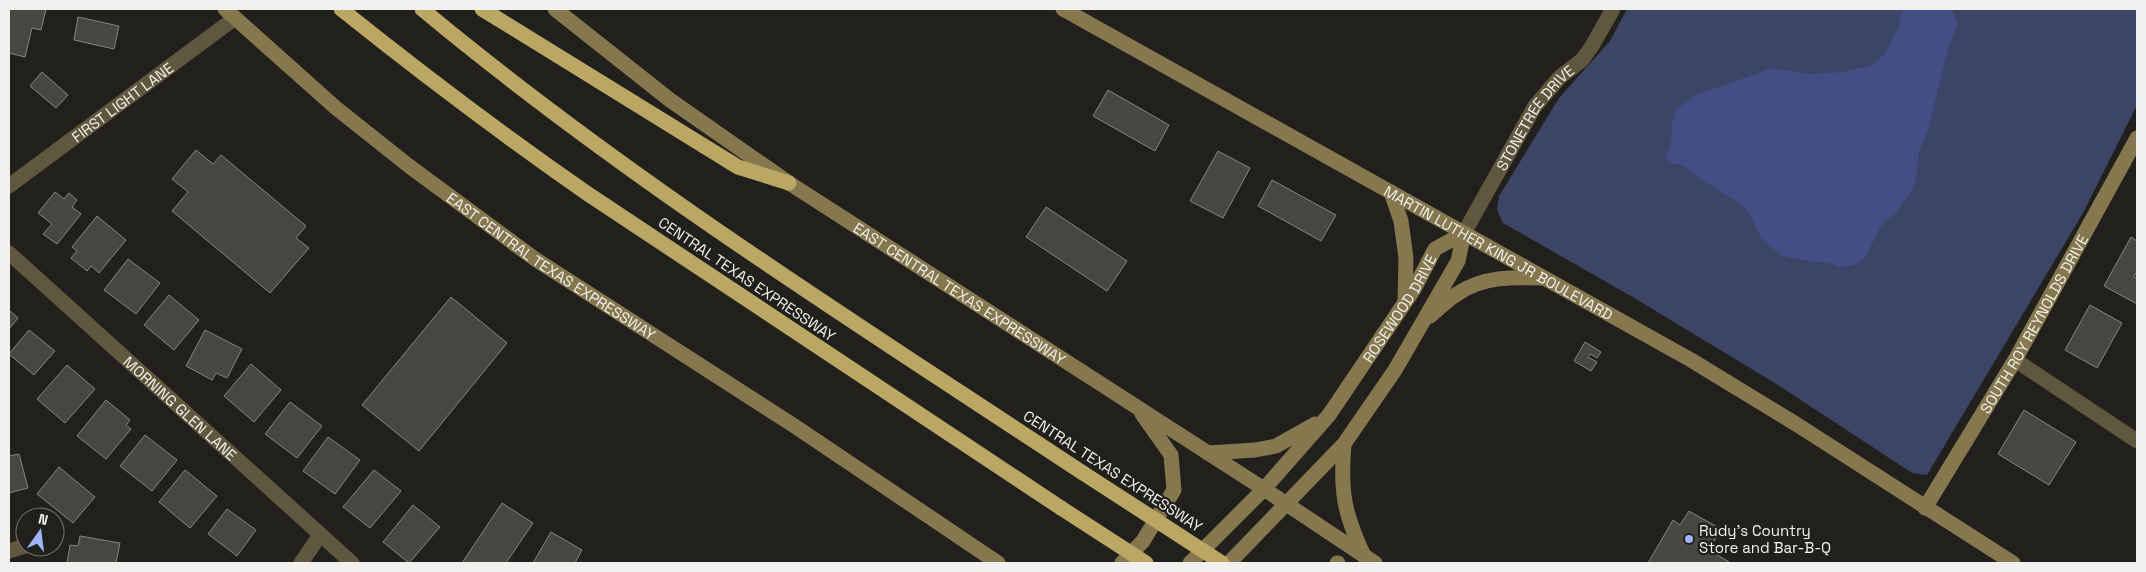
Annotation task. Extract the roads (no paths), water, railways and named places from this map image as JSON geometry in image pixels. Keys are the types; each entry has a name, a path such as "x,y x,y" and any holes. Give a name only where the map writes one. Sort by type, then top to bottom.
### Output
{"highway":[{"name":"CENTRAL TEXAS EXPRESSWAY","path":"340,9 414,68 505,136 588,194 1146,563"},
{"name":"CENTRAL TEXAS EXPRESSWAY","path":"422,9 594,142 799,285 1222,563"},
{"path":"482,9 738,167 789,183"}],"main road":[{"name":"EAST CENTRAL TEXAS EXPRESSWAY","path":"555,9 670,100 789,183 1208,452 1370,560"},
{"name":"MARTIN LUTHER KING JR BOULEVARD","path":"1063,9 1691,360 1796,424 2013,563"},
{"name":"EAST CENTRAL TEXAS EXPRESSWAY","path":"230,13 336,108 409,166 535,259 793,425 998,563"},
{"name":"SOUTH ROY REYNOLDS DRIVE","path":"1925,508 2015,360 2137,138"},
{"path":"1392,192 1401,220 1406,258 1405,301"},
{"name":"ROSEWOOD DRIVE","path":"1190,563 1264,489 1329,415 1414,289 1435,249 1464,233"},
{"name":"ROSEWOOD DRIVE","path":"1229,563 1344,444 1395,370 1458,261 1464,233"},
{"path":"1423,322 1457,294 1480,283 1503,277 1545,278"},
{"path":"1122,563 1143,541 1174,490 1171,455 1135,406"},
{"path":"1208,452 1255,450 1276,446 1329,415"},
{"path":"1344,444 1342,494 1350,525 1370,560"}],"street":[{"name":"STONETREE DRIVE","path":"1464,233 1535,106 1560,77 1582,60 1613,9"},
{"name":"FIRST LIGHT LANE","path":"9,186 230,13"},
{"name":"MORNING GLEN LANE","path":"9,253 352,563"},
{"path":"2015,360 2137,441"},
{"path":"301,563 320,535"}],"place":[{"name":"Rudy's Country Store and Bar-B-Q","path":"1689,539"}]}
